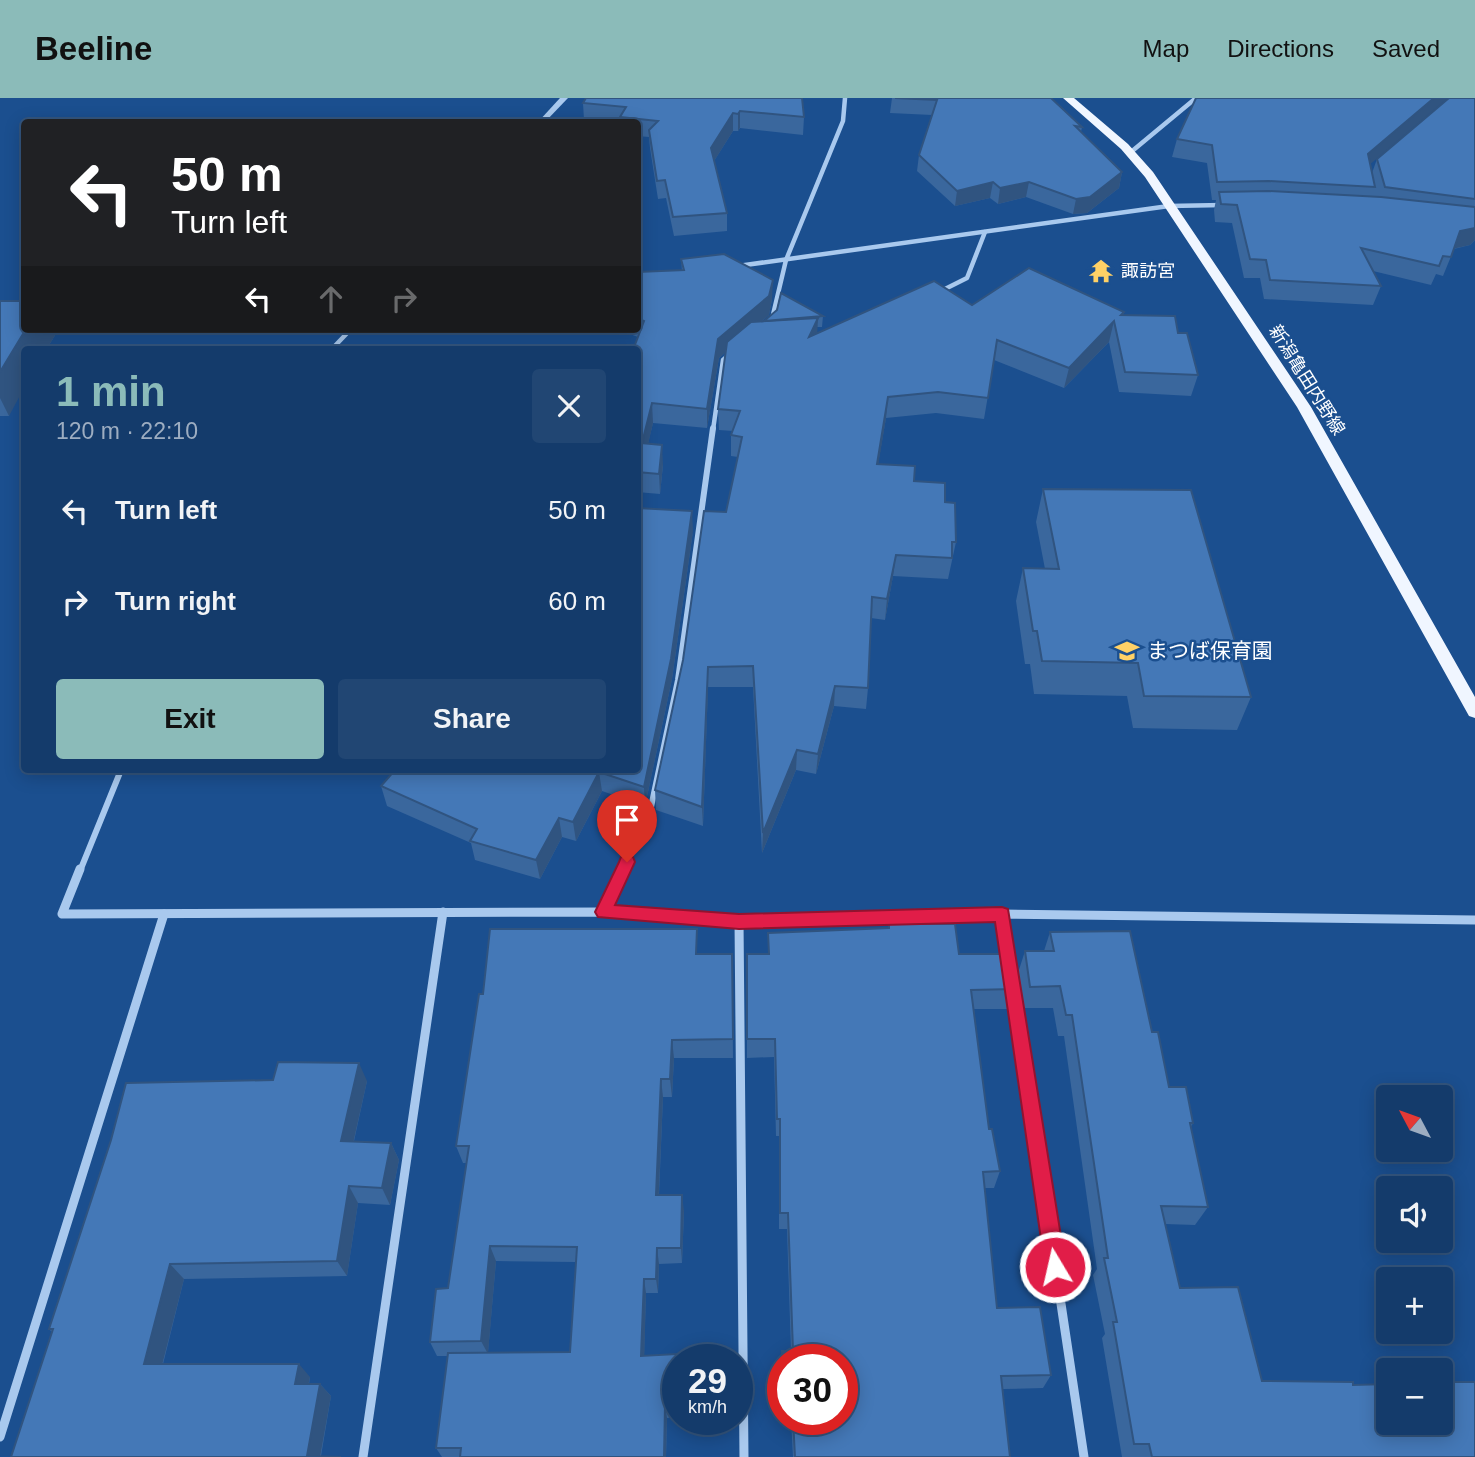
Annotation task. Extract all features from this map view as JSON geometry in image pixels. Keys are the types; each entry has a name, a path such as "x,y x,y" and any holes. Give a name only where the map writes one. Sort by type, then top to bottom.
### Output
{"main road":[{"name":"新潟亀田内野線","path":"1068,98 1131,152 1161,188 1168,206 1304,407 1475,712"}],"street":[{"path":"544,119 564,98"},
{"path":"764,325 773,318 786,260 843,121 845,98"},
{"path":"1131,152 1196,98"},
{"path":"732,267 1168,206 1236,204"},
{"path":"933,295 967,278 985,232"},
{"path":"335,346 347,333"},
{"path":"604,912 650,812 678,680 723,360 739,345"},
{"path":"120,773 62,914 604,912 739,921 1002,914 1475,920"},
{"path":"363,1457 443,912"},
{"path":"0,1437 164,914"},
{"path":"1002,914 1084,1457"},
{"path":"739,921 744,1457"}],"building":[{"path":"586,98 802,98 804,117 740,111 738,114 733,113 711,148 727,213 673,217 665,180 657,181 649,130 658,121 620,117 626,107 583,103"},
{"path":"895,98 1051,98 1082,127 1075,126 1122,172 1090,197 1076,199 1029,182 1000,188 993,182 957,191 919,155 937,100"},
{"path":"1196,98 1434,98 1368,154 1375,187 1269,181 1217,182 1212,145 1177,139"},
{"path":"1449,98 1475,98 1475,199 1385,187 1377,159"},
{"path":"1269,191 1381,197 1475,207 1475,228 1460,231 1451,257 1443,256 1439,266 1361,248 1381,286 1270,280 1266,260 1250,259 1237,205 1221,204 1219,192"},
{"path":"724,254 773,280 769,296 718,339 707,409 652,403 642,443 662,445 659,474 641,472 641,346 635,346 644,321 641,320 641,272 684,270 681,259"},
{"path":"1029,268 1124,312 1121,315 1175,316 1178,333 1187,333 1198,375 1125,372 1114,321 1069,368 997,340 988,398 938,392 888,397 877,464 915,466 914,481 945,483 945,502 955,503 956,542 952,542 952,558 896,555 887,599 872,597 868,688 835,686 818,754 797,750 763,833 753,666 708,667 702,807 655,790 683,660 704,511 726,512 742,437 731,435 740,411 718,409 727,342 751,322 818,318 809,337 934,281 972,305"},
{"path":"781,293 823,316 764,321 777,310"},
{"path":"0,301 21,301 21,333 24,333 0,372"},
{"path":"1043,489 1191,490 1251,697 1144,696 1138,663 1042,661 1037,631 1033,631 1023,568 1059,569"},
{"path":"641,508 692,511 671,659 644,787 602,773 641,773"},
{"path":"392,773 598,773 573,822 559,818 536,860 470,841 477,829 381,786"},
{"path":"889,924 955,924 959,954 1010,954 1015,989 971,990 989,1129 992,1129 1000,1171 983,1172 997,1308 1040,1307 1051,1375 1001,1376 1010,1457 795,1457 794,1435 858,1435 858,1344 793,1344 788,1213 780,1213 780,1119 777,1119 775,1039 747,1039 747,954 769,954 768,933 889,928"},
{"path":"490,929 697,929 696,954 732,954 733,1039 672,1040 670,1079 661,1079 656,1195 682,1195 681,1248 657,1248 656,1279 644,1279 641,1356 662,1355 664,1457 460,1457 461,1448 436,1448 448,1353 570,1352 577,1247 490,1246 481,1341 430,1342 436,1289 448,1288 469,1146 456,1146 479,994 483,994"},
{"path":"1130,931 1152,1032 1158,1032 1169,1087 1186,1087 1193,1123 1190,1123 1208,1207 1161,1206 1180,1288 1238,1287 1262,1381 1376,1384 1376,1435 1453,1435 1453,1382 1475,1382 1475,1457 1152,1457 1149,1444 1134,1444 1113,1322 1117,1322 1104,1258 1108,1258 1072,1015 1066,1015 1060,986 1030,987 1025,951 1054,951 1050,932"},
{"path":"278,1062 359,1063 341,1141 391,1143 382,1188 349,1186 337,1261 170,1264 144,1364 299,1364 295,1384 320,1384 307,1456 341,1457 11,1457 53,1329 49,1329 111,1140 126,1083 273,1080"}],"place":[{"name":"諏訪宮","path":"1101,271"},
{"name":"まつば保育園","path":"1127,651"}],"route":[{"path":"627,862 604,912 739,921 1002,914 1055,1267"}]}
